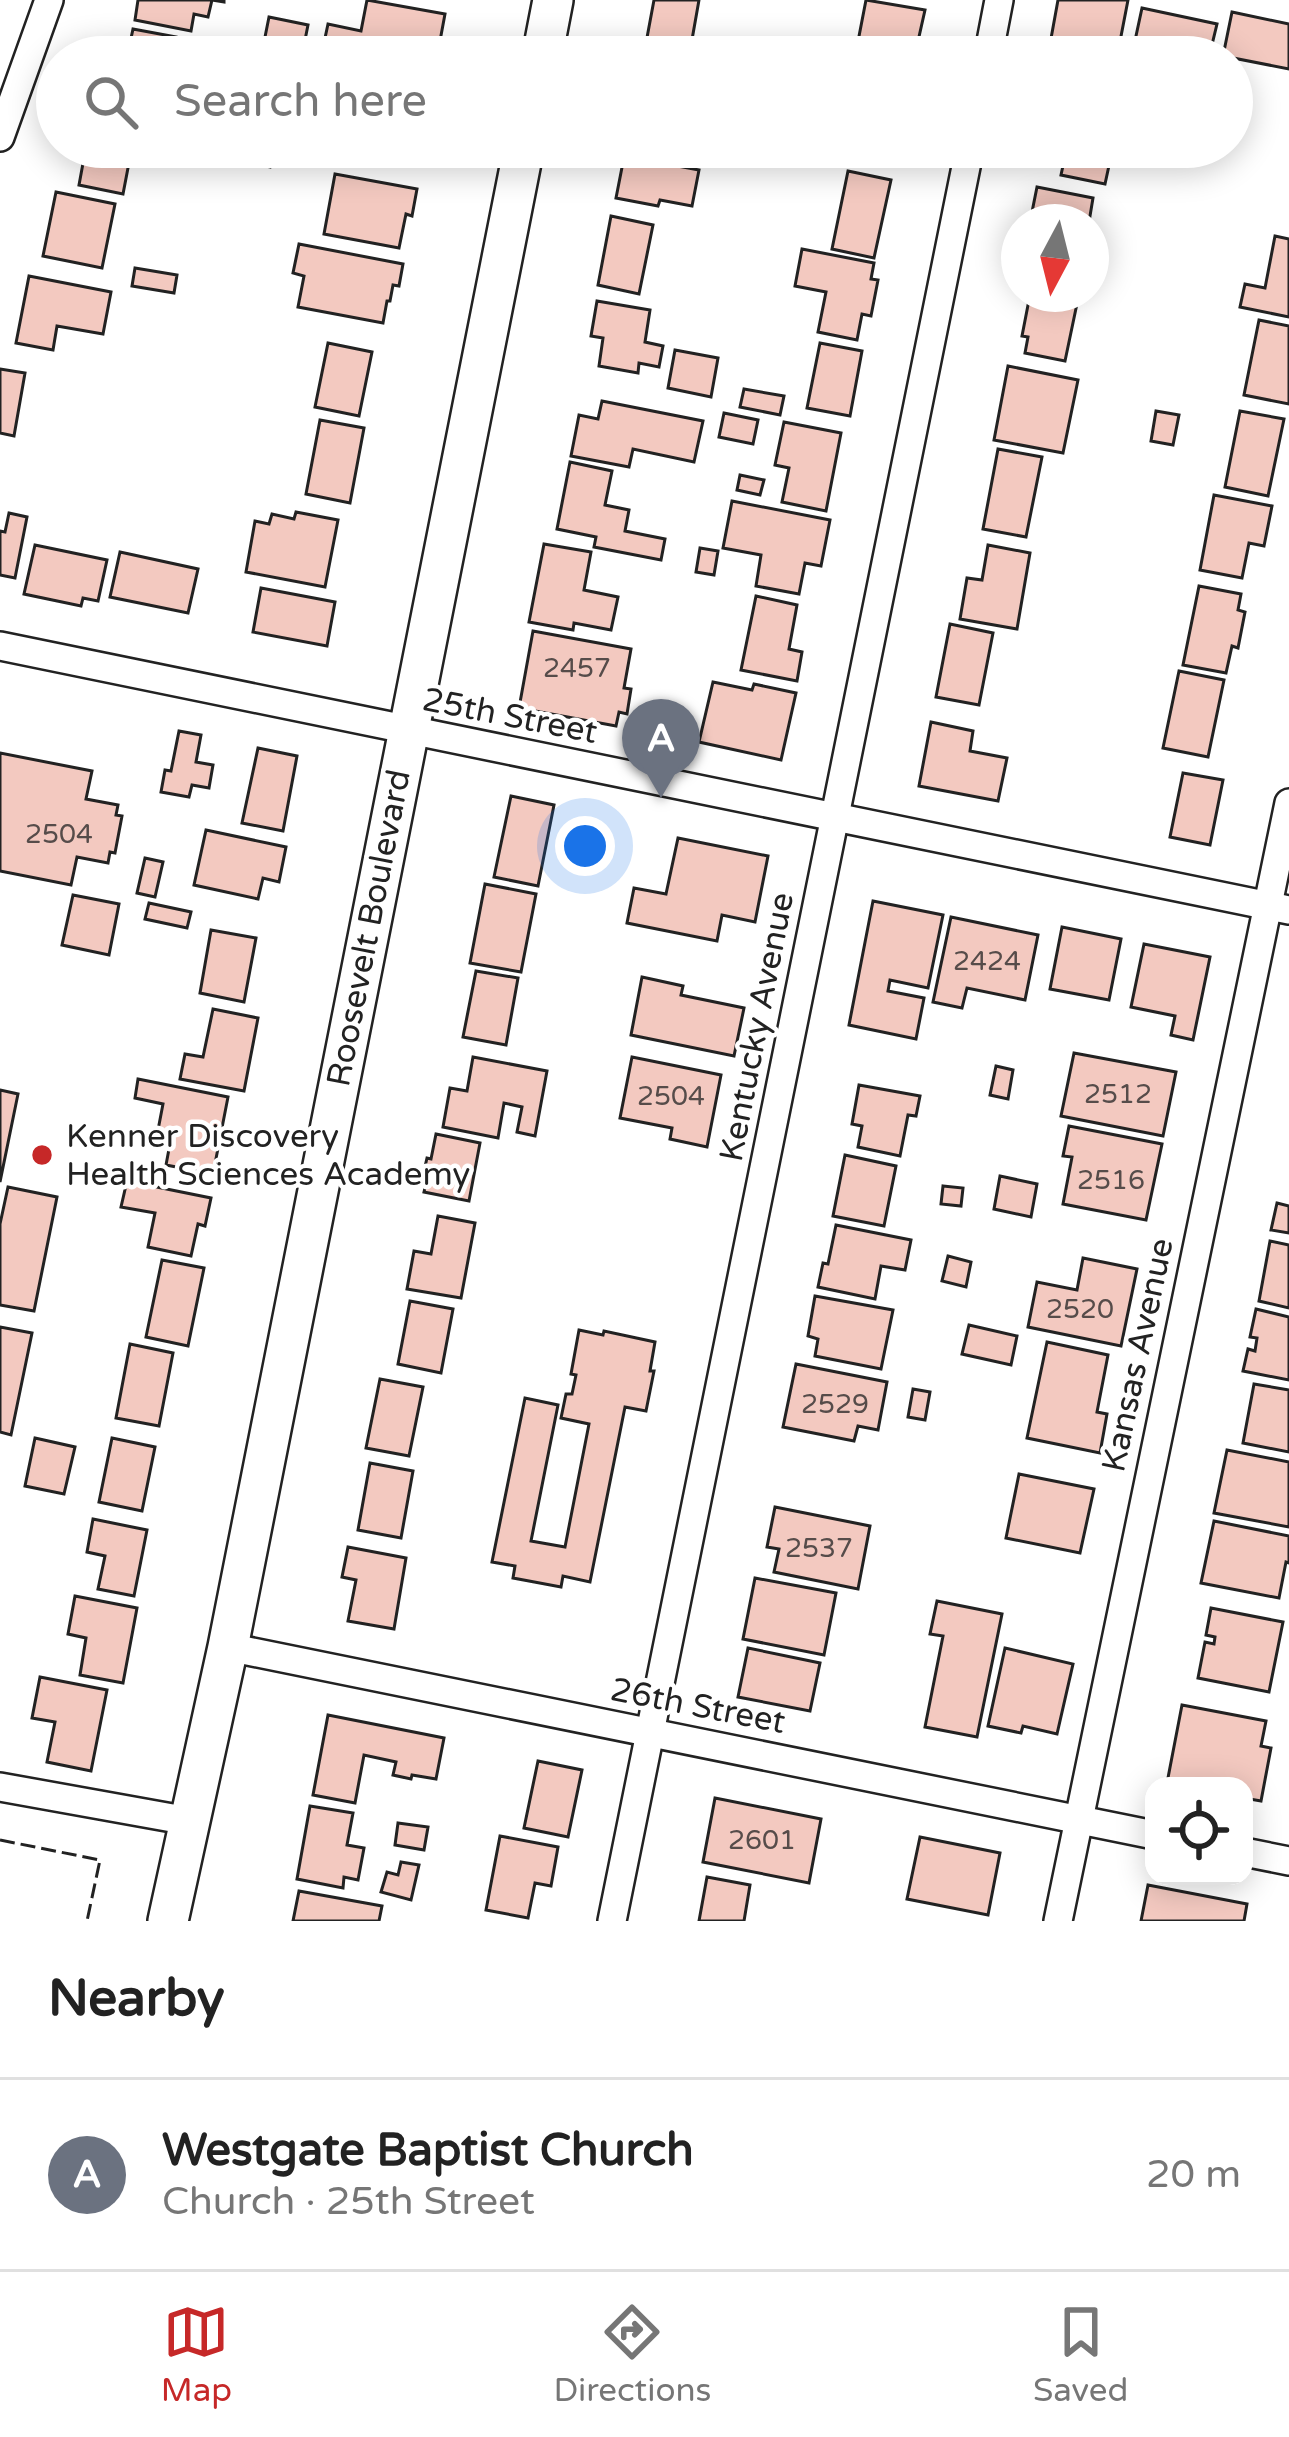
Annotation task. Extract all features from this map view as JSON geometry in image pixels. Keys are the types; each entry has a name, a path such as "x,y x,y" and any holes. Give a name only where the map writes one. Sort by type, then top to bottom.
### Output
{"street":[{"path":"36,36 49,0"},
{"path":"546,36 553,0"},
{"path":"992,36 1000,0"},
{"path":"0,137 36,36"},
{"name":"Roosevelt Boulevard","path":"168,1921 227,1647 520,168"},
{"name":"Kentucky Avenue","path":"612,1921 966,168"},
{"name":"25th Street","path":"0,646 1279,908"},
{"name":"Kansas Avenue","path":"1058,1921 1279,908 1289,803"},
{"name":"26th Street","path":"227,1647 1145,1832"},
{"path":"0,1787 189,1821"},
{"path":"1253,1854 1289,1861"}],"building":[{"path":"138,0 212,0 208,17 194,14 191,31 135,20"},
{"path":"367,0 445,14 441,36 325,36 328,24 361,31"},
{"path":"654,0 699,0 693,36 647,36"},
{"path":"866,0 925,10 919,36 859,36"},
{"path":"1058,0 1128,0 1121,36 1051,36"},
{"path":"1142,8 1217,24 1214,36 1136,36"},
{"path":"1232,12 1289,24 1289,69 1253,62 1253,36 1227,36"},
{"path":"269,17 308,25 306,36 265,36"},
{"path":"133,29 171,36 132,36"},
{"path":"82,168 128,168 123,194 79,185"},
{"path":"622,168 699,170 692,206 616,198"},
{"path":"1062,168 1108,168 1105,184 1061,175"},
{"path":"848,171 891,180 874,258 832,249"},
{"path":"335,174 417,189 399,248 324,234"},
{"path":"1037,187 1093,198 1092,204 1034,204"},
{"path":"56,192 115,204 102,268 43,256"},
{"path":"611,216 653,225 639,294 598,285"},
{"path":"1275,236 1289,239 1289,317 1240,307 1245,284 1265,288"},
{"path":"299,244 403,264 383,323 298,307 304,276 293,273"},
{"path":"802,249 874,263 871,279 878,280 871,316 862,314 857,340 818,332 826,292 795,286"},
{"path":"135,268 177,275 174,293 132,286"},
{"path":"29,276 111,292 103,334 57,326 53,350 16,343"},
{"path":"597,301 650,310 645,342 663,346 659,367 639,363 638,373 599,366 603,338 591,336"},
{"path":"1027,312 1075,312 1065,361 1025,353 1028,337 1022,336"},
{"path":"1259,320 1289,326 1289,404 1244,395"},
{"path":"328,343 372,352 359,416 315,407"},
{"path":"820,343 862,351 850,416 807,408"},
{"path":"675,350 718,358 711,397 668,388"},
{"path":"1008,366 1078,380 1063,453 994,440"},
{"path":"0,369 25,373 14,436 0,433"},
{"path":"744,389 784,396 780,415 740,407"},
{"path":"602,401 703,421 694,462 633,449 629,467 571,456 579,415 598,419"},
{"path":"1156,411 1179,415 1173,445 1151,441"},
{"path":"1240,411 1284,419 1268,496 1225,487"},
{"path":"724,413 758,420 753,444 719,437"},
{"path":"320,420 364,428 350,503 306,494"},
{"path":"784,422 841,433 826,511 782,502 789,468 775,465"},
{"path":"998,449 1042,457 1026,537 983,529"},
{"path":"570,462 612,471 605,505 629,510 625,531 665,539 661,560 594,547 596,537 557,529"},
{"path":"740,475 764,480 760,495 737,490"},
{"path":"1214,495 1272,506 1264,546 1249,543 1242,578 1200,570"},
{"path":"732,501 830,520 821,566 805,563 799,594 756,586 761,555 723,548"},
{"path":"296,512 338,520 325,587 246,572 255,521 269,524 272,514 294,519"},
{"path":"9,513 27,517 15,578 0,575 0,531 5,532"},
{"path":"544,544 591,552 584,590 618,597 611,630 574,623 573,630 529,622"},
{"path":"35,545 107,560 98,601 83,598 81,606 24,594"},
{"path":"988,545 1030,553 1017,629 960,619 967,578 982,580"},
{"path":"700,548 718,551 714,575 696,572"},
{"path":"120,552 198,569 188,613 110,597"},
{"path":"1199,586 1241,594 1238,610 1245,612 1238,648 1232,646 1226,673 1183,665"},
{"path":"261,588 335,602 327,646 253,632"},
{"path":"756,596 797,605 789,649 802,652 797,681 741,670"},
{"path":"950,624 993,633 979,705 936,697"},
{"path":"533,631 631,649 624,688 631,689 627,714 619,712 616,726 519,708"},
{"path":"1179,671 1224,680 1208,757 1163,748"},
{"path":"713,682 796,693 781,760 699,742"},
{"path":"931,722 973,731 970,751 1007,758 998,801 919,786"},
{"path":"179,731 201,735 196,762 213,765 209,788 192,785 189,797 161,792 165,770 171,771"},
{"path":"258,748 297,756 283,831 242,823"},
{"path":"0,753 92,771 86,799 118,805 116,815 122,816 115,853 110,852 108,863 77,857 71,885 0,871"},
{"path":"1183,773 1223,780 1210,845 1170,837"},
{"path":"511,796 554,805 538,886 494,877"},
{"path":"206,830 286,847 279,882 263,878 258,899 194,885"},
{"path":"678,838 768,856 755,922 722,915 717,941 627,923 634,888 666,894"},
{"path":"145,858 163,862 155,897 137,893"},
{"path":"485,884 536,894 521,972 470,963"},
{"path":"73,895 119,904 109,955 62,945"},
{"path":"873,901 943,915 928,988 890,980 888,991 924,998 916,1039 849,1025"},
{"path":"149,903 191,912 187,928 145,919"},
{"path":"951,917 1038,935 1025,1000 967,988 962,1008 933,1002"},
{"path":"1062,927 1121,939 1109,1000 1050,989"},
{"path":"211,930 256,938 244,1002 200,993"},
{"path":"1144,944 1210,957 1193,1040 1171,1035 1175,1016 1131,1007"},
{"path":"476,971 518,978 506,1045 463,1037"},
{"path":"642,977 683,986 681,995 744,1008 734,1056 631,1035"},
{"path":"213,1009 258,1018 244,1091 180,1079 185,1054 203,1057"},
{"path":"1074,1053 1176,1072 1163,1136 1061,1116"},
{"path":"473,1057 547,1071 535,1136 517,1132 522,1107 504,1103 498,1138 443,1127 450,1088 467,1091"},
{"path":"632,1057 721,1075 707,1147 670,1139 672,1128 620,1118"},
{"path":"996,1066 1013,1070 1008,1099 990,1095"},
{"path":"138,1079 228,1097 213,1174 166,1165 172,1133 158,1130 163,1104 135,1098"},
{"path":"859,1085 920,1096 916,1116 908,1115 900,1156 858,1147 862,1126 852,1124"},
{"path":"0,1090 18,1094 0,1182"},
{"path":"1069,1126 1162,1144 1146,1220 1063,1204 1072,1157 1063,1156"},
{"path":"436,1134 480,1143 469,1201 424,1192 429,1172 424,1171"},
{"path":"845,1155 896,1166 884,1226 833,1216"},
{"path":"1000,1176 1037,1184 1031,1217 994,1209"},
{"path":"127,1181 211,1198 205,1226 198,1224 191,1256 148,1247 155,1213 121,1207"},
{"path":"943,1186 963,1188 961,1206 941,1204"},
{"path":"8,1187 57,1197 34,1311 0,1305 0,1224"},
{"path":"1277,1203 1289,1206 1289,1233 1271,1230"},
{"path":"438,1216 475,1223 461,1298 407,1289 414,1251 431,1254"},
{"path":"836,1225 911,1240 905,1270 881,1266 875,1299 818,1287"},
{"path":"1270,1241 1289,1245 1289,1308 1259,1301"},
{"path":"948,1256 971,1262 966,1287 942,1281"},
{"path":"1083,1258 1137,1269 1121,1346 1028,1327 1037,1282 1077,1290"},
{"path":"162,1260 204,1268 188,1346 146,1337"},
{"path":"815,1296 893,1310 881,1369 815,1356 818,1339 808,1336"},
{"path":"410,1301 453,1309 441,1373 398,1364"},
{"path":"1256,1309 1289,1317 1289,1380 1243,1371 1248,1349 1255,1351 1257,1338 1250,1337"},
{"path":"969,1325 1017,1336 1011,1365 962,1354"},
{"path":"0,1327 32,1333 11,1435 0,1432"},
{"path":"579,1330 655,1342 650,1371 654,1371 646,1411 625,1407 590,1582 563,1576 561,1587 513,1578 515,1566 492,1562 525,1398 558,1405 531,1541 565,1547 589,1424 561,1418 576,1375 571,1374"},
{"path":"1047,1342 1108,1355 1097,1412 1107,1414 1100,1453 1027,1438"},
{"path":"130,1344 173,1353 159,1426 116,1418"},
{"path":"796,1364 887,1382 878,1430 858,1426 854,1441 783,1427"},
{"path":"380,1379 423,1387 409,1456 366,1448"},
{"path":"1254,1384 1289,1390 1289,1452 1243,1443"},
{"path":"913,1389 930,1392 925,1420 908,1417"},
{"path":"35,1438 75,1447 64,1494 25,1486"},
{"path":"112,1438 155,1447 142,1511 99,1502"},
{"path":"1227,1450 1289,1462 1289,1527 1214,1513"},
{"path":"370,1463 413,1471 401,1538 358,1530"},
{"path":"1019,1474 1094,1489 1080,1553 1006,1538"},
{"path":"775,1507 870,1526 858,1589 774,1572 779,1549 767,1547"},
{"path":"93,1519 147,1530 134,1596 98,1589 105,1556 87,1552"},
{"path":"1214,1521 1289,1536 1289,1563 1279,1598 1201,1583"},
{"path":"348,1547 406,1558 394,1629 348,1621 356,1580 342,1577"},
{"path":"755,1578 836,1593 824,1655 743,1639"},
{"path":"75,1596 137,1608 123,1683 80,1675 86,1638 68,1634"},
{"path":"937,1601 1002,1614 977,1737 925,1727 943,1636 930,1634"},
{"path":"1211,1608 1283,1622 1269,1692 1198,1678 1205,1642 1214,1644 1215,1637 1206,1635"},
{"path":"748,1648 820,1663 810,1711 738,1697"},
{"path":"1005,1648 1073,1664 1057,1734 1023,1726 1021,1733 988,1726"},
{"path":"40,1677 107,1690 91,1771 47,1762 55,1722 32,1718"},
{"path":"1182,1705 1266,1721 1261,1746 1271,1748 1261,1801 1253,1800 1253,1777 1168,1777"},
{"path":"328,1715 444,1738 436,1779 393,1775 396,1762 364,1755 355,1803 313,1795"},
{"path":"538,1761 582,1770 568,1837 524,1828"},
{"path":"715,1798 821,1819 809,1883 703,1862"},
{"path":"310,1806 353,1813 347,1845 364,1848 358,1880 344,1877 343,1888 297,1879"},
{"path":"398,1823 428,1827 424,1850 395,1845"},
{"path":"500,1836 558,1847 551,1886 535,1883 528,1918 486,1910"},
{"path":"920,1837 1000,1853 988,1915 907,1899"},
{"path":"401,1862 419,1865 411,1900 381,1892 387,1872 398,1875"},
{"path":"707,1877 750,1885 744,1921 699,1921"},
{"path":"1148,1885 1247,1904 1244,1921 1141,1921"},
{"path":"299,1891 382,1906 379,1921 293,1921"}],"fence":[{"path":"0,1840 100,1860 87,1921"}],"place":[{"name":"Westgate Baptist Church","path":"661,798"},
{"name":"Kenner Discovery Health Sciences Academy","path":"42,1155"}]}
